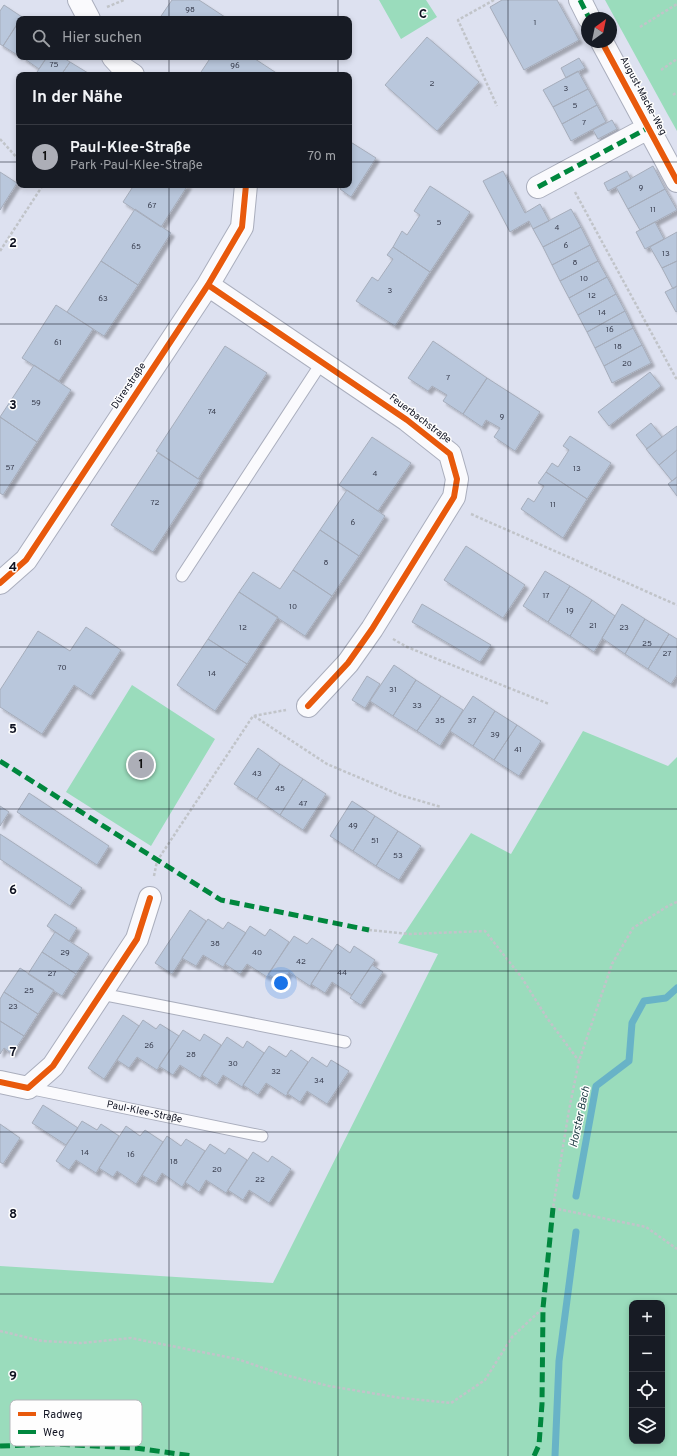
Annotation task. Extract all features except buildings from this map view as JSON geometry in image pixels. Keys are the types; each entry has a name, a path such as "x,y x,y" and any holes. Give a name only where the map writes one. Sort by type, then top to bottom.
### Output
{"street":[{"path":"79,0 87,16"},
{"path":"580,0 586,12"},
{"name":"August-Macke-Weg","path":"605,48 677,181"},
{"path":"116,60 128,72"},
{"name":"August-Macke-Weg","path":"538,187 648,128"},
{"name":"Dürerstraße","path":"0,583 26,560 208,286 242,227 246,188"},
{"name":"Feuerbachstraße","path":"208,286 407,420 450,454 457,479 454,496 372,629 348,663 308,706"},
{"path":"28,1088 53,1066 137,939 150,898"},
{"name":"Paul-Klee-Straße","path":"0,1082 28,1088"}],"lane":[{"path":"182,576 322,362"},
{"path":"101,994 345,1042"},
{"name":"Paul-Klee-Straße","path":"28,1088 262,1136"}],"path":[{"path":"494,0 458,20 497,106"},
{"path":"640,27 677,4"},
{"path":"661,70 677,59"},
{"path":"673,95 677,92"},
{"path":"0,139 16,157"},
{"path":"564,173 677,380"},
{"path":"0,251 41,188"},
{"path":"449,504 677,605"},
{"path":"372,629 408,647 549,704"},
{"path":"150,898 157,861 253,716 308,706"},
{"path":"253,716 327,764 400,795 441,807"},
{"path":"677,902 633,928 612,964 579,1061 569,1110 553,1208 646,1227 677,1248"},
{"path":"369,930 410,934 485,931 522,978 547,1018 579,1061"},
{"path":"0,1331 42,1341 81,1343 131,1338 237,1359 281,1374 329,1386 401,1398 451,1403 485,1380 512,1337 543,1308"}],"green space":[{"path":"379,0 426,0 437,17 401,39"},
{"path":"605,0 677,0 677,131 617,22 617,12 612,12"},
{"path":"132,685 215,739 151,846 66,792"},
{"path":"583,731 668,766 677,757 677,1456 0,1456 0,1266 273,1283 438,954 398,943 471,833 511,854"}],"waterway":[{"name":"Horster Bach","path":"576,1196 596,1086 629,1061 632,1023 644,1001 666,998 677,988"},
{"name":"Horster Bach","path":"555,1456 559,1361 576,1232"}],"marked path":[{"path":"580,0 586,12"},
{"path":"538,187 648,128"},
{"path":"0,761 221,900 369,930"},
{"path":"534,1456 539,1445 542,1404 543,1308 553,1208"},
{"path":"0,1446 10,1446"},
{"path":"94,1446 135,1448 193,1456"}],"cycle path":[{"path":"605,48 677,181"},
{"path":"0,583 26,560 208,285 242,227 246,188"},
{"path":"208,285 407,420 450,454 457,479 454,497 372,629 348,663 308,706"},
{"path":"0,1082 28,1088 53,1066 137,939 150,898"}],"place":[{"name":"Paul-Klee-Straße","path":"141,765"}]}
